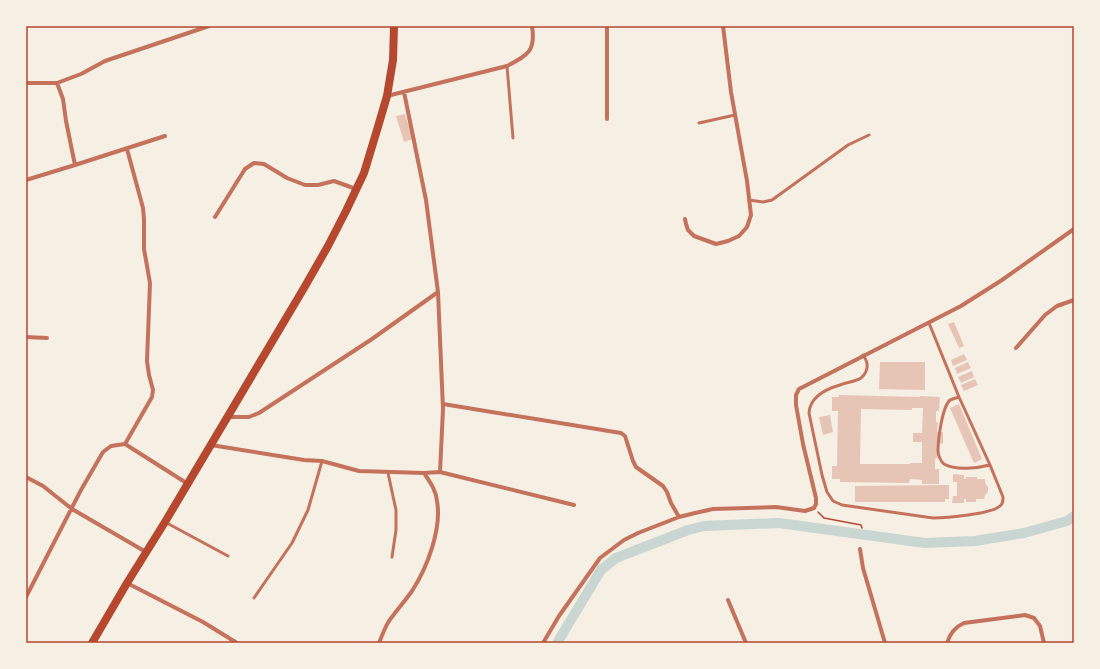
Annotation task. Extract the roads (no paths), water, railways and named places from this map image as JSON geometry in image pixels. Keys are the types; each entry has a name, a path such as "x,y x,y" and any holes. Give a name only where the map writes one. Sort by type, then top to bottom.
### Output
{"main road":[{"path":"92,643 188,484 328,246 364,173 387,96 393,60 394,26"}],"street":[{"path":"26,84 57,83 81,74 104,61 209,26"},
{"path":"387,96 507,66 522,58 531,50 533,36 532,26"},
{"path":"607,26 607,119"},
{"path":"686,219 688,230 694,236 716,244 739,236 747,226 751,215 747,181 731,92 723,26"},
{"path":"57,83 63,99 66,121 76,165"},
{"path":"404,92 426,200 438,292 443,404 440,472"},
{"path":"26,180 165,136"},
{"path":"125,444 152,397 153,390 148,375 147,361 150,283 144,249 143,208 127,149"},
{"path":"216,217 245,169 254,163 264,164 286,178 304,185 318,185 334,181 356,189"},
{"path":"543,643 559,616 600,558 624,540 679,517 712,509 776,507 805,511 814,508 816,498 796,404 796,395 799,389 961,306 1074,229"},
{"path":"227,417 248,417 259,413 372,339 438,292"},
{"path":"1016,348 1045,315 1056,306 1074,300"},
{"path":"26,337 47,338"},
{"path":"443,404 621,433 625,436 636,467 663,486 679,517"},
{"path":"26,597 81,490 103,452 111,446 125,444 188,484"},
{"path":"211,445 322,462 359,471 388,473 440,472 574,505"},
{"path":"379,643 388,622 412,590 422,573 435,537 438,518 437,501 433,487 424,473"},
{"path":"26,477 43,486 72,509 146,552"},
{"path":"860,549 863,568 885,643"},
{"path":"127,583 203,622 237,643"},
{"path":"728,600 746,643"},
{"path":"947,643 948,638 957,626 964,623 1025,616 1034,618 1040,626 1044,643"}],"lane":[{"path":"507,66 513,138"},
{"path":"699,123 735,115"},
{"path":"749,200 763,202 772,200 848,145 869,135"},
{"path":"863,356 867,364 866,373 862,377 839,385 820,394 813,400 809,408 822,476 827,492 833,501 847,506 933,518 943,518 985,511 1001,505 1003,501 990,465 959,397 929,323"},
{"path":"959,397 950,400 944,411 940,426 939,456 943,464 952,467 969,469 981,468 990,465"},
{"path":"254,598 292,543 308,510 322,462"},
{"path":"388,473 396,510 396,530 392,557"},
{"path":"165,522 228,556"}],"waterway":[{"path":"557,643 601,570 616,558 688,530 704,526 779,523 925,543 975,541 1024,533 1067,521 1074,516"}]}
